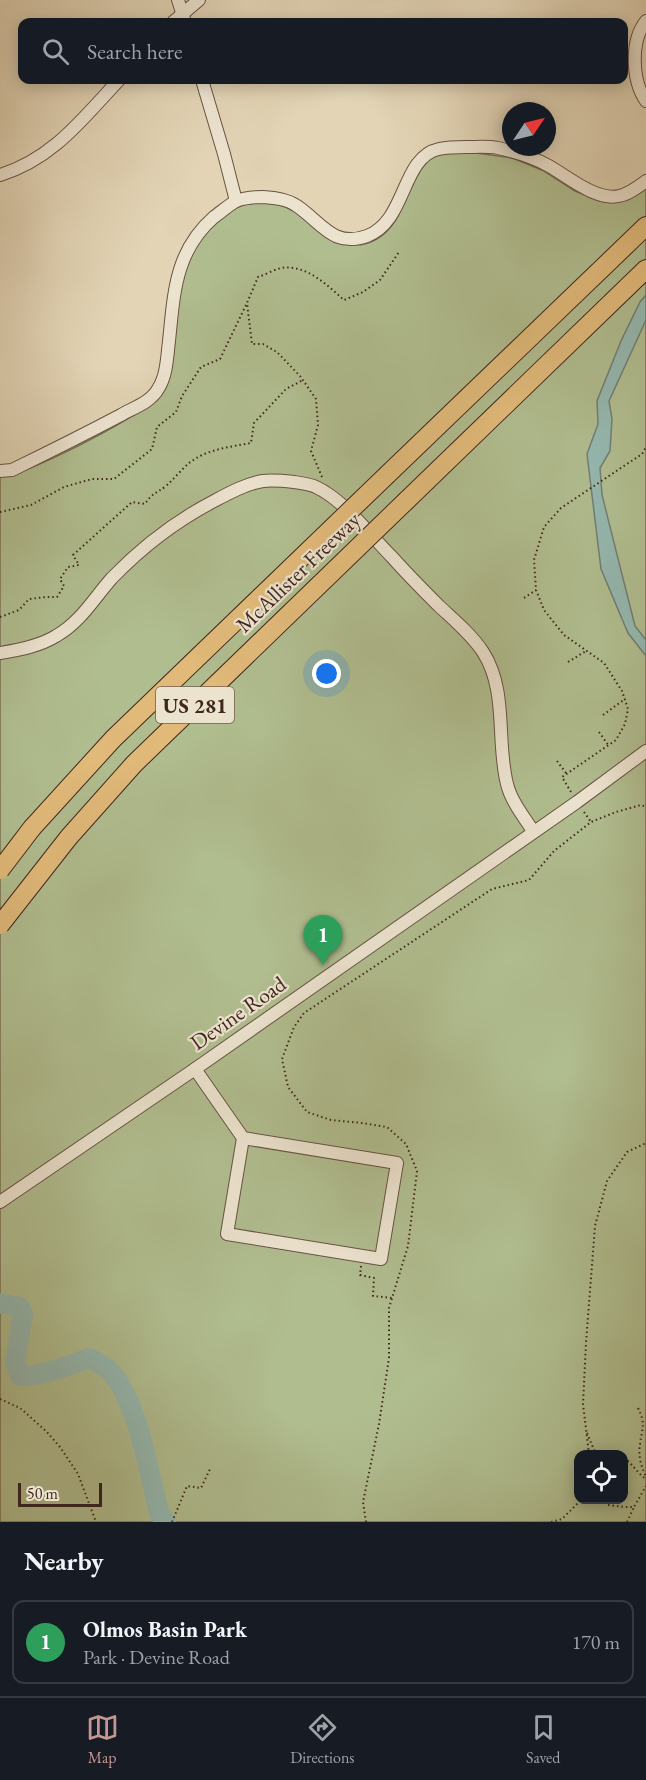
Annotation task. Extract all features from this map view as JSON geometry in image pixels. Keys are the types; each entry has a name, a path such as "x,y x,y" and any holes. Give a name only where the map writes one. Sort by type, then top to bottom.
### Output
{"highway":[{"name":"McAllister Freeway","path":"0,870 32,828 113,739 646,225"},
{"name":"McAllister Freeway","path":"0,925 69,837 134,764 646,269"}],"street":[{"path":"178,0 180,18"},
{"path":"181,18 198,0"},
{"path":"646,21 640,28 636,50 636,72 641,94 646,101"},
{"path":"0,175 18,169 44,155 64,138 115,84"},
{"path":"203,84 236,201"},
{"path":"0,471 12,470 83,436 146,401 158,390 166,367 175,284 182,261 201,230 236,201 258,197 280,198 296,205 334,236 352,241 380,230 385,225 421,160 437,149 495,147 522,153 576,184 597,193 617,197 646,181"},
{"path":"0,653 36,645 56,637 70,627 141,549 192,512 251,484 264,481 287,481 314,485 335,498 419,586 463,628 484,654 495,681 507,786 533,831"},
{"name":"Devine Road","path":"0,1202 195,1069 577,802 646,751"},
{"path":"195,1069 243,1138 227,1234 381,1259 396,1163 243,1138"}],"path":[{"path":"0,512 31,505 64,488 92,479 114,479 152,449 157,427 176,412 182,396 201,367 220,359 258,278 280,268 297,269 317,277 344,300 363,292 380,280 399,252"},
{"path":"247,303 252,344 263,344 277,352 303,380 316,399 318,425 311,451 320,474 335,498"},
{"path":"0,617 19,610 29,599 57,597 64,586 60,579 68,567 79,565 73,555 119,512 132,502 145,504 151,494 164,488 199,456 251,443 254,423 286,389 303,380"},
{"path":"577,802 562,777 616,740 625,724 628,709 622,691 604,663 564,635 544,610 536,590 534,560 544,527 561,508 642,454 646,447"},
{"path":"524,598 536,590"},
{"path":"568,662 586,651"},
{"path":"603,715 625,699"},
{"path":"599,732 609,746"},
{"path":"557,761 567,774"},
{"path":"366,1522 363,1502 379,1425 389,1358 389,1308 408,1246 417,1172 406,1144 387,1127 331,1120 306,1112 288,1087 282,1059 294,1027 304,1014 492,889 529,880 554,851 591,822 641,805 646,807"},
{"path":"588,1450 583,1404 595,1226 607,1181 627,1152 646,1143"},
{"path":"362,1256 360,1275 374,1278 373,1296 392,1298"},
{"path":"0,1399 20,1408 60,1447 78,1474 96,1522"},
{"path":"638,1408 643,1416 644,1430 639,1445 640,1467 646,1478"},
{"path":"586,1429 594,1450"},
{"path":"628,1461 640,1475 646,1478"},
{"path":"172,1522 187,1486 201,1488 210,1469"},
{"path":"627,1522 646,1486"},
{"path":"551,1522 563,1521 577,1504"},
{"path":"608,1505 634,1507"}],"green space":[{"path":"461,151 513,158 544,171 575,191 600,201 618,200 646,186 646,1522 0,1522 0,475 22,471 54,458 124,421 159,397 166,387 170,371 178,302 185,269 193,249 208,228 225,214 237,207 250,204 279,202 302,214 336,239 348,244 361,245 375,240 386,232 395,221 420,170 438,154"}],"water":[{"path":"646,295 646,320 609,401 612,419 610,451 600,468 602,495 635,626 646,640 646,656 628,633 601,569 587,454 598,424 597,401 621,341 640,302"}],"waterway":[{"path":"0,1303 20,1307 23,1314 15,1362 20,1376 45,1373 89,1358 107,1368 115,1377 131,1406 159,1513 166,1522"}],"place":[{"name":"Olmos Basin Park","path":"323,965"}]}
